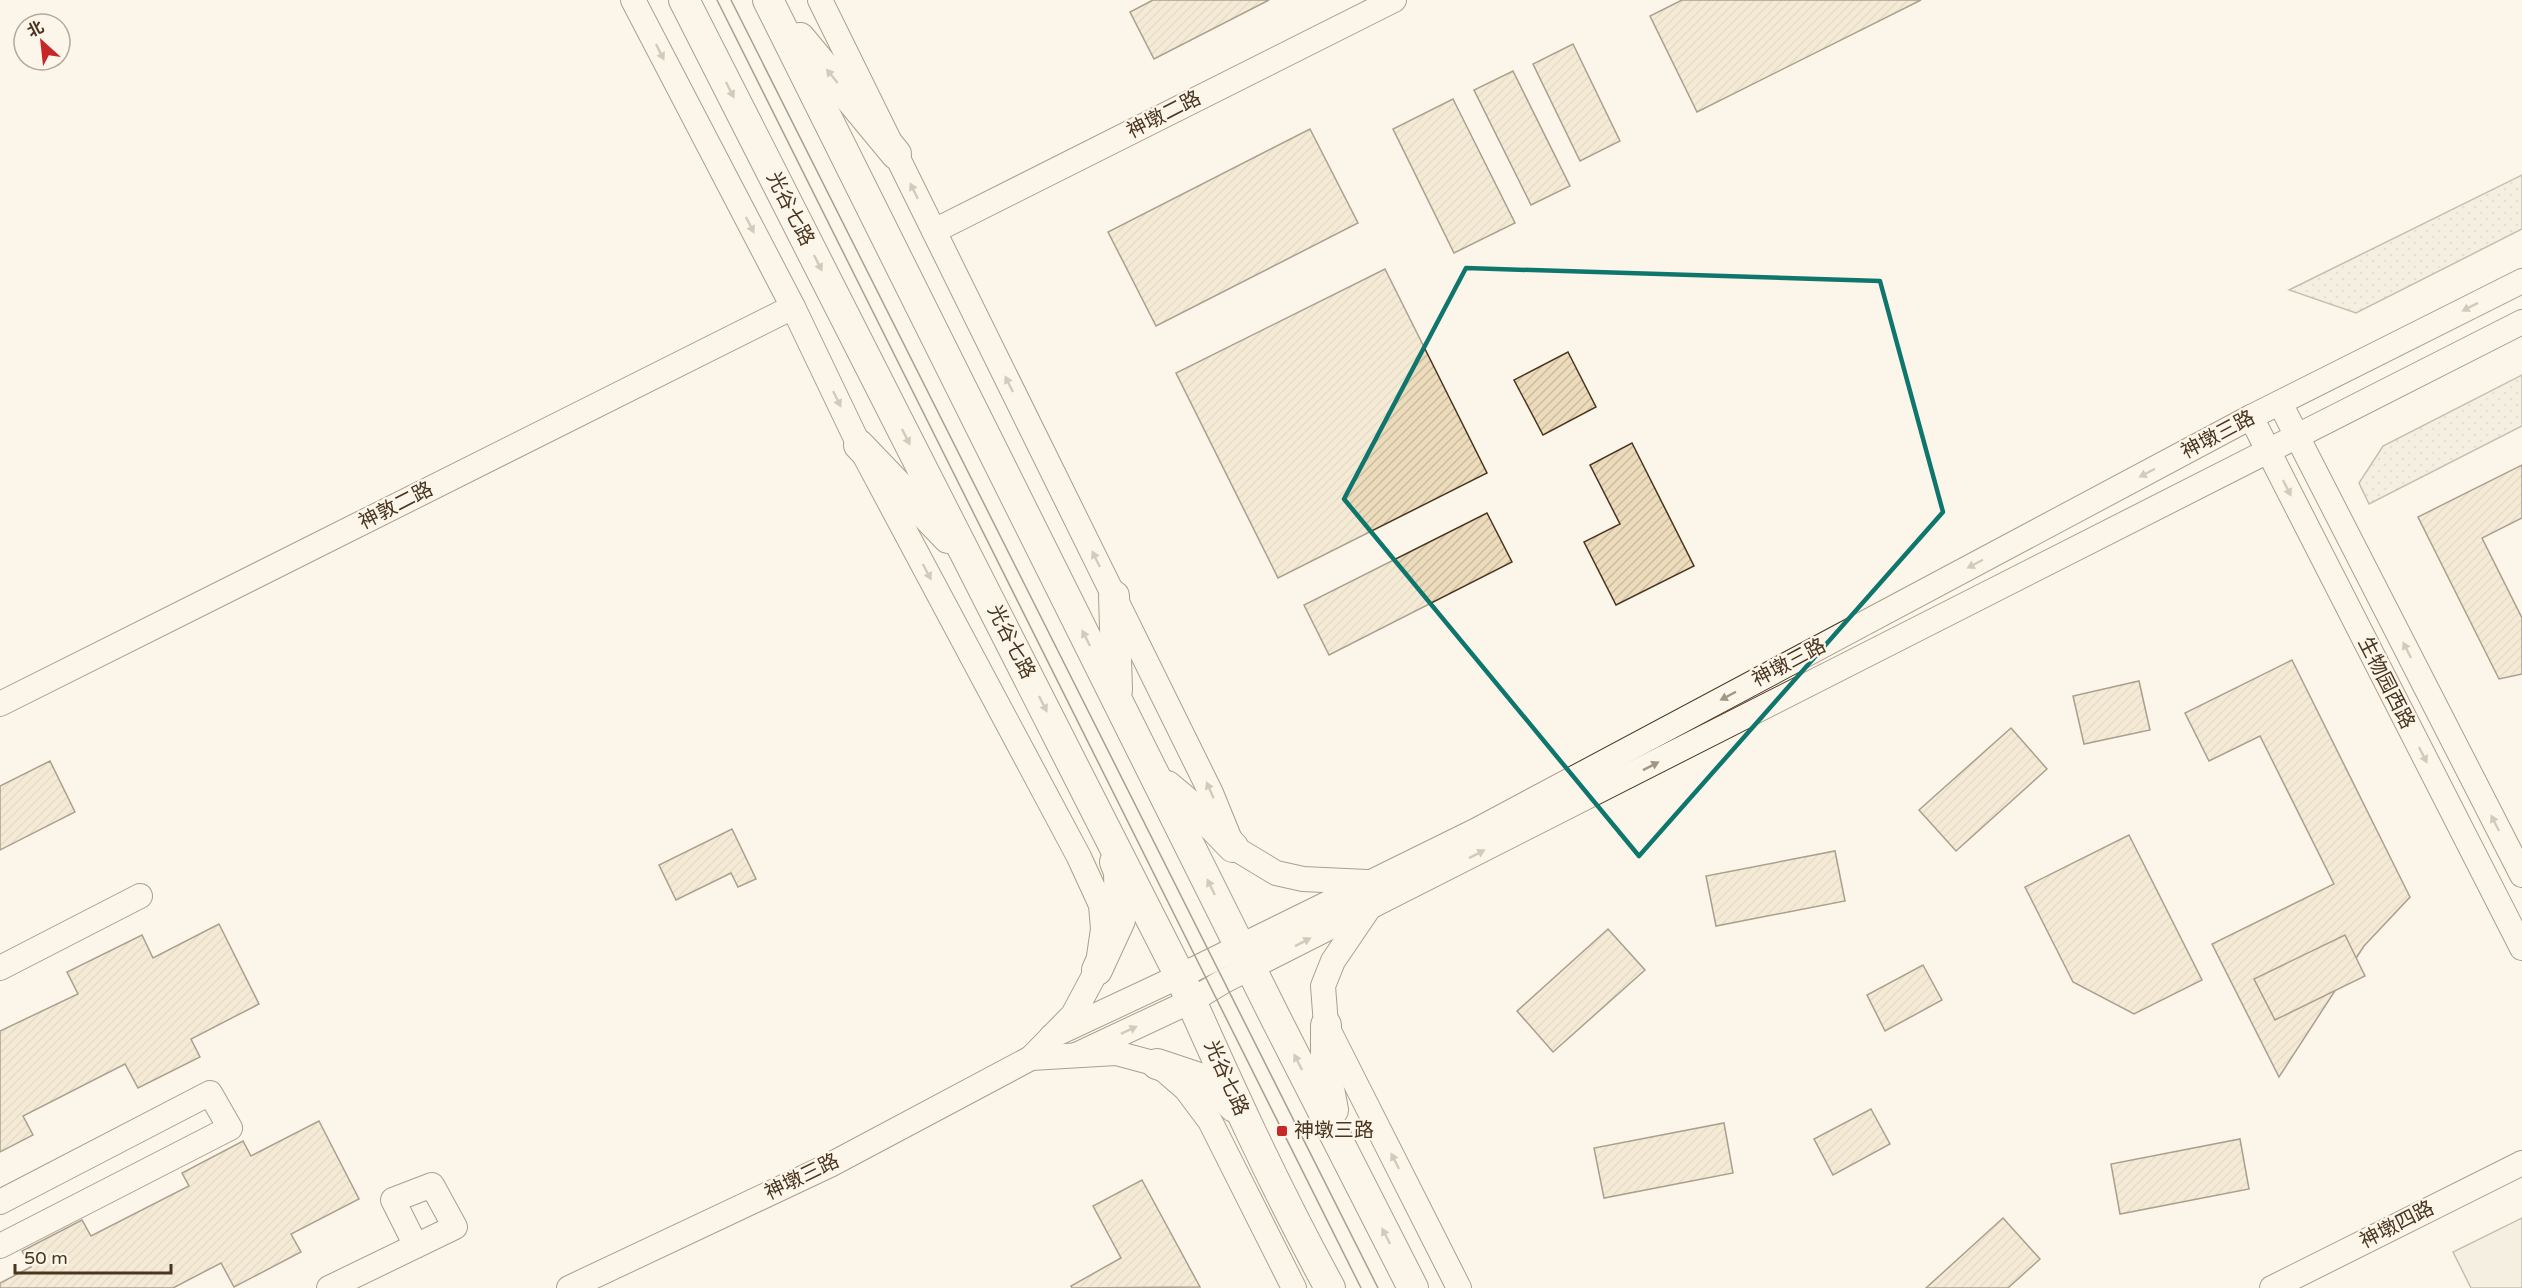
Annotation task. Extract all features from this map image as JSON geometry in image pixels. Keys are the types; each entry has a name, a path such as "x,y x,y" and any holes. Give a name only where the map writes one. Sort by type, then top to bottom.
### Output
{"main road":[{"name":"光谷七路","path":"684,0 1095,805 1186,988 1241,1114 1295,1225 1330,1288"},
{"path":"769,0 896,154"},
{"path":"769,0 1245,957 1413,1288"},
{"path":"859,445 969,561"},
{"path":"1114,596 1117,699"},
{"path":"1156,776 1206,819 1233,848"},
{"path":"1095,805 1119,872 1120,920 1096,970"},
{"path":"1326,1025 1326,1073 1340,1145"},
{"path":"1157,1064 1208,1081 1241,1114"},
{"path":"1295,1225 1308,1288"}],"street":[{"path":"633,0 793,307 859,445 1079,857 1101,904 1103,929 1096,970 1073,1015 1031,1058"},
{"path":"820,0 1211,793 1233,848 1276,873 1303,879 1369,882"},
{"name":"神墩二路","path":"933,231 1394,0"},
{"name":"神墩三路","path":"1076,1055 1369,882 1475,831 2251,417 2522,281"},
{"name":"神敦二路","path":"0,704 793,307"},
{"name":"神墩三路","path":"1245,957 1368,909 2522,322"},
{"name":"生物园西路","path":"2280,403 2522,875"},
{"name":"生物园西路","path":"2251,417 2522,948"},
{"path":"0,968 141,896"},
{"path":"1368,909 1333,961 1323,986 1326,1025 1459,1288"},
{"name":"神墩三路","path":"1052,1036 1186,988"},
{"path":"1031,1058 1116,1053 1157,1064 1186,1089 1210,1121 1294,1288"},
{"name":"神墩三路","path":"569,1288 830,1165 1031,1058"},
{"path":"0,1202 210,1093 230,1128 0,1246"},
{"name":"神墩四路","path":"2272,1288 2522,1163"},
{"path":"329,1288 416,1246"}],"highlighted area":[{"path":"1466,268 1880,281 1943,512 1639,856 1344,499"}],"shaded area":[{"path":"2522,175 2522,229 2356,313 2289,290"},
{"path":"2522,375 2522,426 2369,504 2359,483 2383,446"},
{"path":"2522,1218 2522,1288 2471,1288 2453,1252"}],"building":[{"path":"1153,0 1269,0 1154,59 1130,12"},
{"path":"1682,0 1921,0 1697,112 1650,16"},
{"path":"1573,44 1620,141 1580,161 1533,64"},
{"path":"1513,71 1570,186 1531,205 1474,90"},
{"path":"1453,99 1515,223 1454,253 1393,129"},
{"path":"1310,129 1358,223 1156,326 1108,232"},
{"path":"1385,269 1487,473 1278,578 1176,373"},
{"path":"1568,352 1596,407 1543,435 1514,380"},
{"path":"1632,443 1694,566 1616,605 1584,542 1620,524 1590,465"},
{"path":"2522,465 2522,518 2482,538 2522,618 2522,674 2499,679 2418,517"},
{"path":"1487,513 1512,562 1329,655 1304,605"},
{"path":"2292,660 2410,897 2364,946 2279,1077 2212,944 2334,884 2260,736 2209,761 2185,713"},
{"path":"2139,681 2150,730 2084,744 2073,696"},
{"path":"2011,728 2047,769 1956,851 1919,810"},
{"path":"50,761 75,812 0,850 0,786"},
{"path":"732,829 756,879 738,887 731,873 676,900 659,865"},
{"path":"2129,835 2202,980 2134,1014 2073,982 2025,887"},
{"path":"1835,851 1845,901 1716,926 1706,876"},
{"path":"219,924 259,1004 191,1039 200,1057 138,1088 125,1064 23,1116 33,1135 0,1152 0,1031 78,994 67,972 142,935 153,958"},
{"path":"1608,929 1645,970 1553,1052 1517,1011"},
{"path":"2345,935 2365,976 2275,1020 2254,979"},
{"path":"1923,965 1942,1000 1885,1031 1867,995"},
{"path":"1871,1109 1890,1144 1833,1175 1814,1139"},
{"path":"319,1121 359,1199 291,1234 301,1252 234,1287 221,1263 173,1288 0,1288 0,1283 31,1267 22,1251 82,1220 91,1236 189,1186 182,1173 243,1141 251,1156"},
{"path":"1724,1123 1733,1173 1604,1198 1594,1148"},
{"path":"2240,1139 2249,1189 2120,1214 2111,1164"},
{"path":"1142,1180 1200,1287 1072,1288 1071,1286 1121,1258 1093,1206"},
{"path":"2003,1218 2040,1259 2008,1288 1926,1288"}],"tram line":[{"path":"717,0 1361,1288"},
{"path":"731,0 1378,1288"}],"place":[{"name":"神墩三路","path":"1282,1131"}]}
